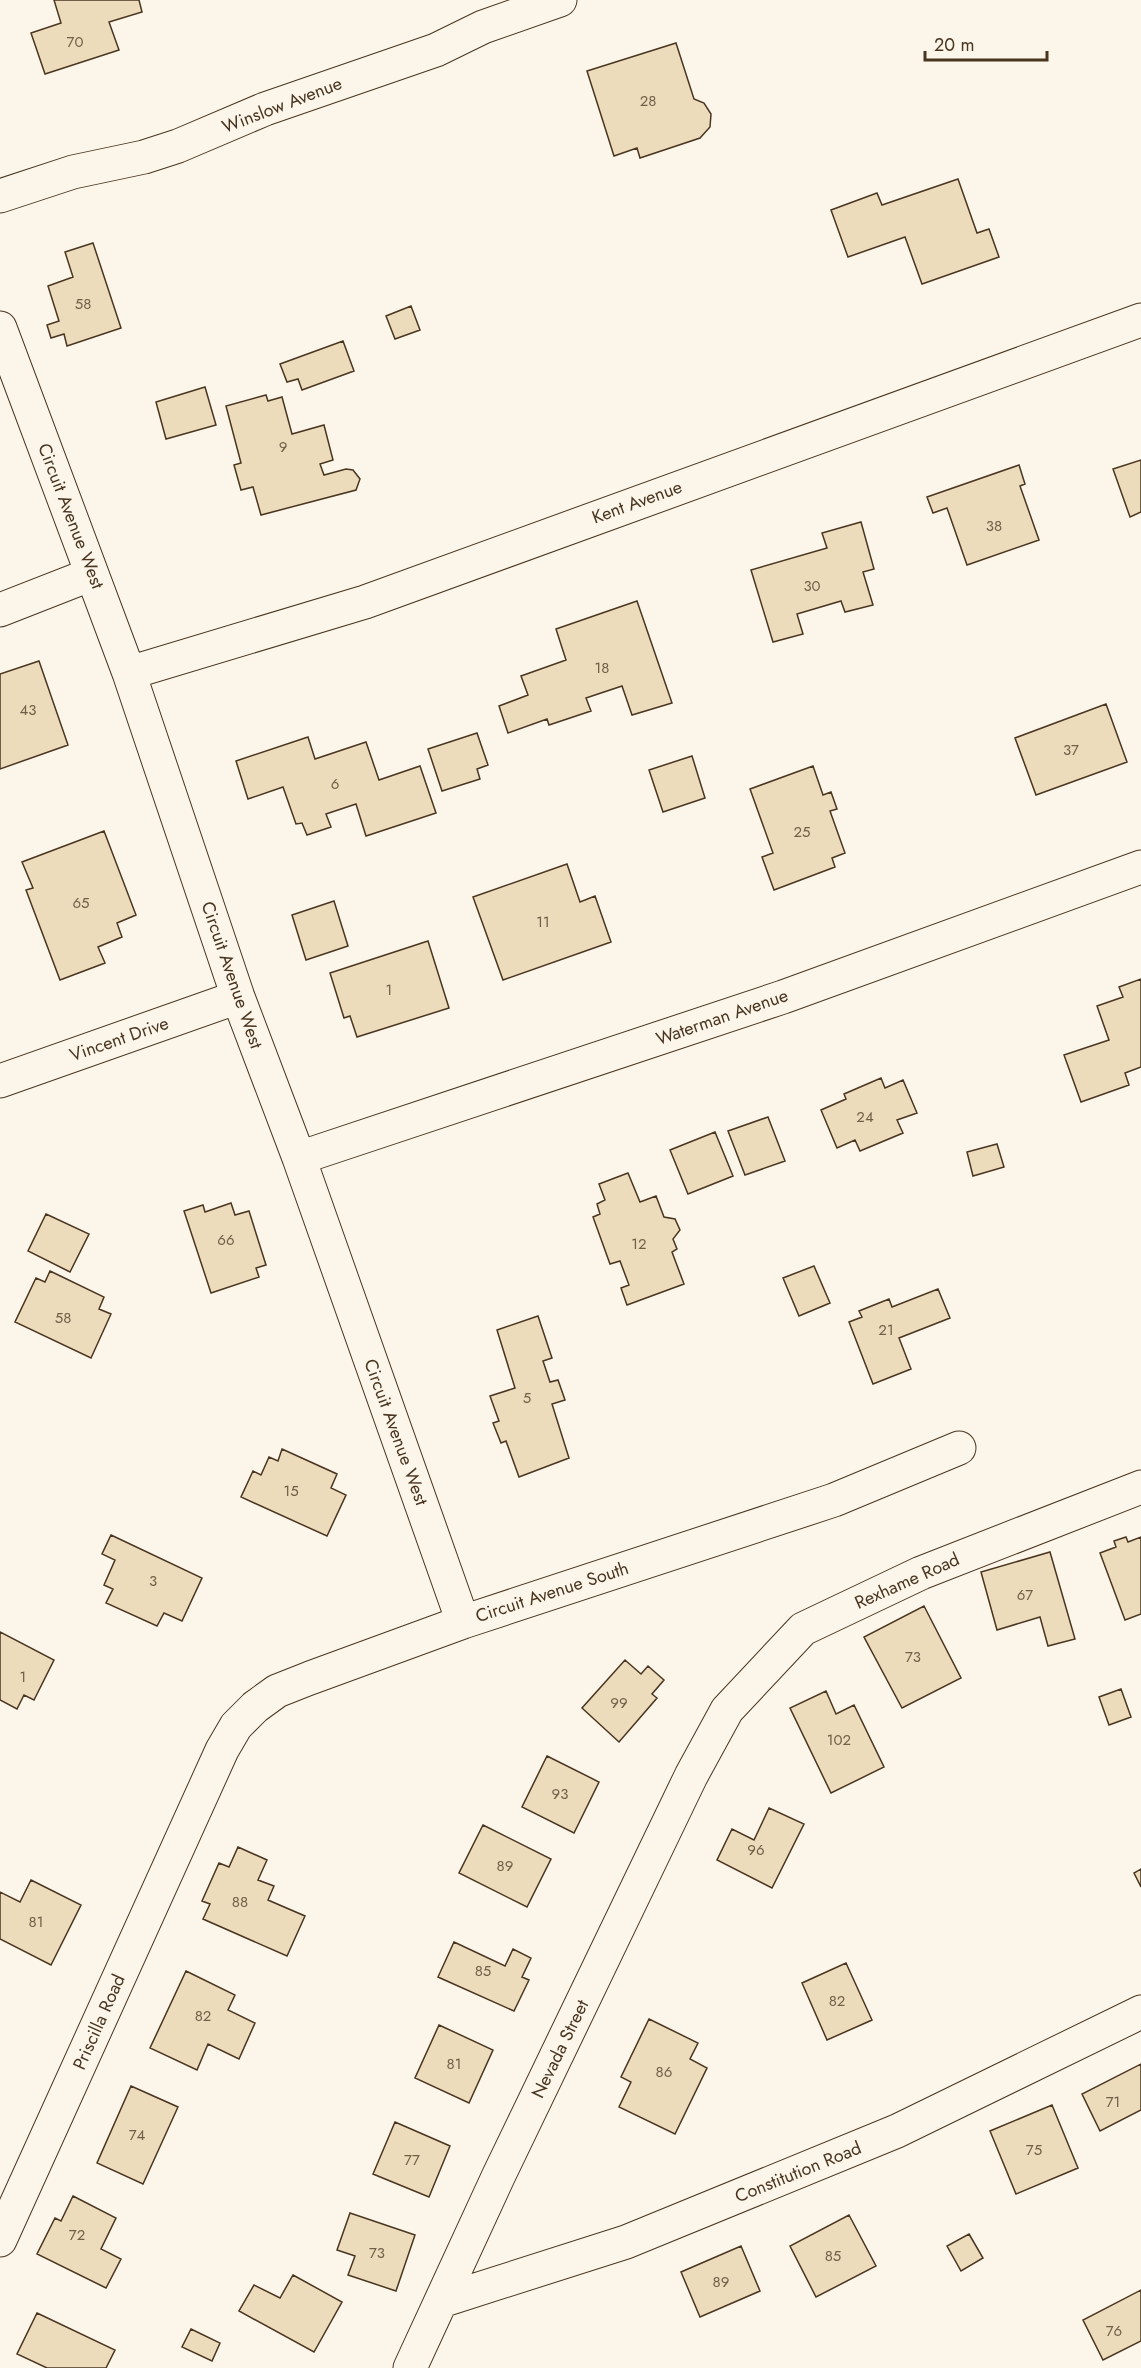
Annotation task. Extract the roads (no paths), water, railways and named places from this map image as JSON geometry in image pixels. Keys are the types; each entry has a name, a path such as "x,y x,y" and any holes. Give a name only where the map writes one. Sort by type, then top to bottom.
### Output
{"street":[{"name":"Winslow Avenue","path":"0,196 73,172 144,157 178,146 266,109 436,50 483,27 560,0"},
{"name":"Kent Avenue","path":"129,673 365,602 1141,320"},
{"name":"Circuit Avenue West","path":"0,328 129,673 238,997 299,1158 463,1622"},
{"path":"0,610 92,574"},
{"name":"Waterman Avenue","path":"299,1158 771,1000 1141,867"},
{"name":"Vincent Drive","path":"0,1081 238,997"},
{"name":"Circuit Avenue South","path":"198,1803 222,1750 236,1726 255,1707 277,1691 463,1622 834,1500 958,1448"},
{"name":"Rexhame Road","path":"715,1733 727,1710 803,1629 921,1573 1141,1487"},
{"name":"Nevada Street","path":"410,2368 691,1776 715,1733"},
{"name":"Priscilla Road","path":"0,2240 198,1803"},
{"name":"Constitution Road","path":"441,2301 626,2242 886,2136 1141,2012"}]}
